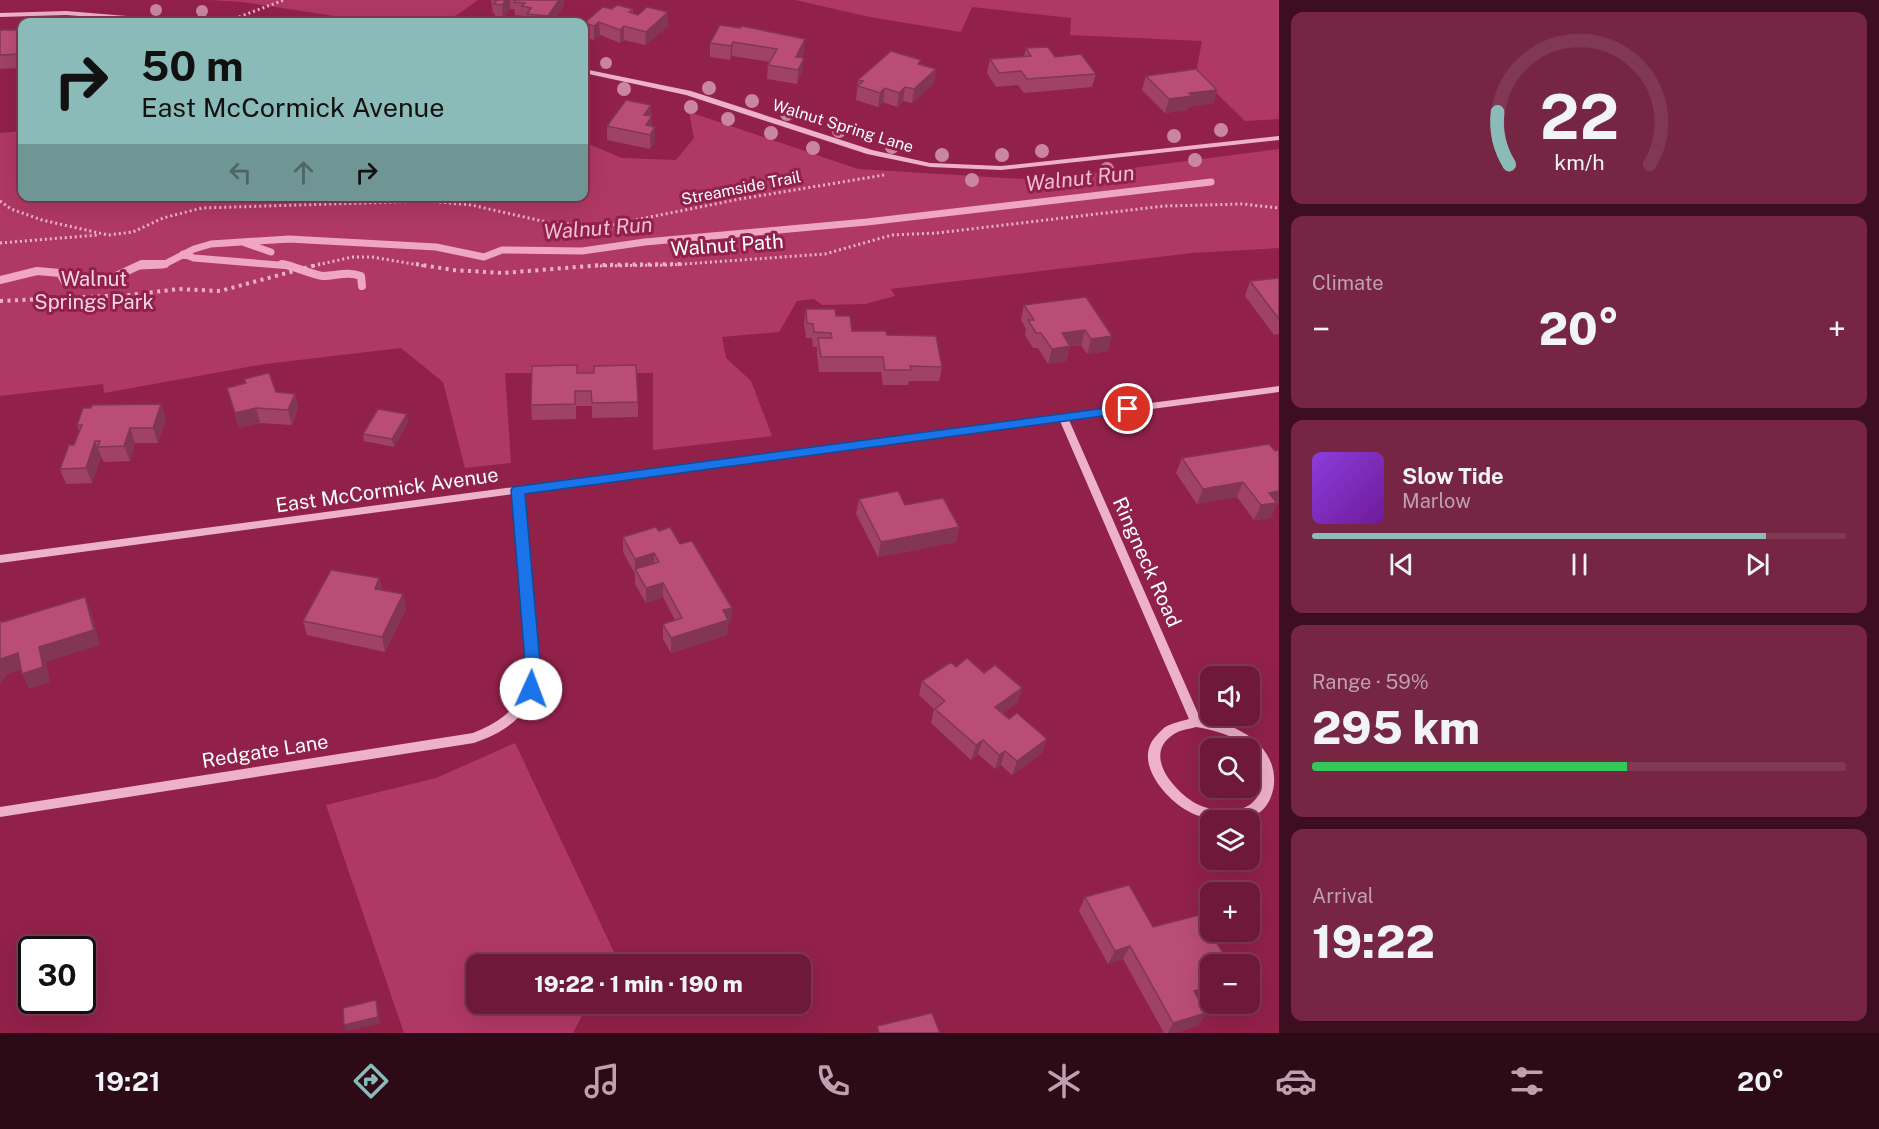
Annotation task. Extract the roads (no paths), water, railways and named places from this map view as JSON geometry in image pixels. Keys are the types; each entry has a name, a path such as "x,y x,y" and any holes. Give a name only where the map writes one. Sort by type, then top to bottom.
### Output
{"street":[{"path":"0,15 84,13 135,18"},
{"name":"Walnut Spring Lane","path":"588,71 688,93 870,152 930,165 1001,168 1279,138"},
{"name":"East McCormick Avenue","path":"0,560 1279,389"},
{"name":"Ringneck Road","path":"1063,417 1196,722"},
{"name":"Redgate Lane","path":"0,812 474,738 511,719 526,703 534,674 518,490"},
{"path":"1196,722 1217,725 1238,735 1254,748 1266,765 1270,782 1266,798 1254,810 1237,816 1215,816 1194,810 1174,797 1160,781 1154,764 1154,747 1163,734 1177,725 1196,722"}],"waterway":[{"name":"Walnut Run","path":"184,254 211,244 289,239 436,247 484,257 502,250 582,251 645,242 867,222 1211,182"},
{"path":"245,243 271,252"},
{"name":"Walnut Run","path":"165,264 184,254"},
{"path":"184,254 194,258 288,266"},
{"name":"Walnut Run","path":"0,280 37,271 60,273 65,282 114,277 142,264"},
{"name":"Walnut Run","path":"143,264 165,264"},
{"name":"Walnut Run","path":"139,266 165,264"},
{"path":"282,264 288,266"},
{"path":"288,266 323,276 347,274 361,276 362,286"}],"park label":[{"name":"Walnut Springs Park","path":"94,290"}]}
